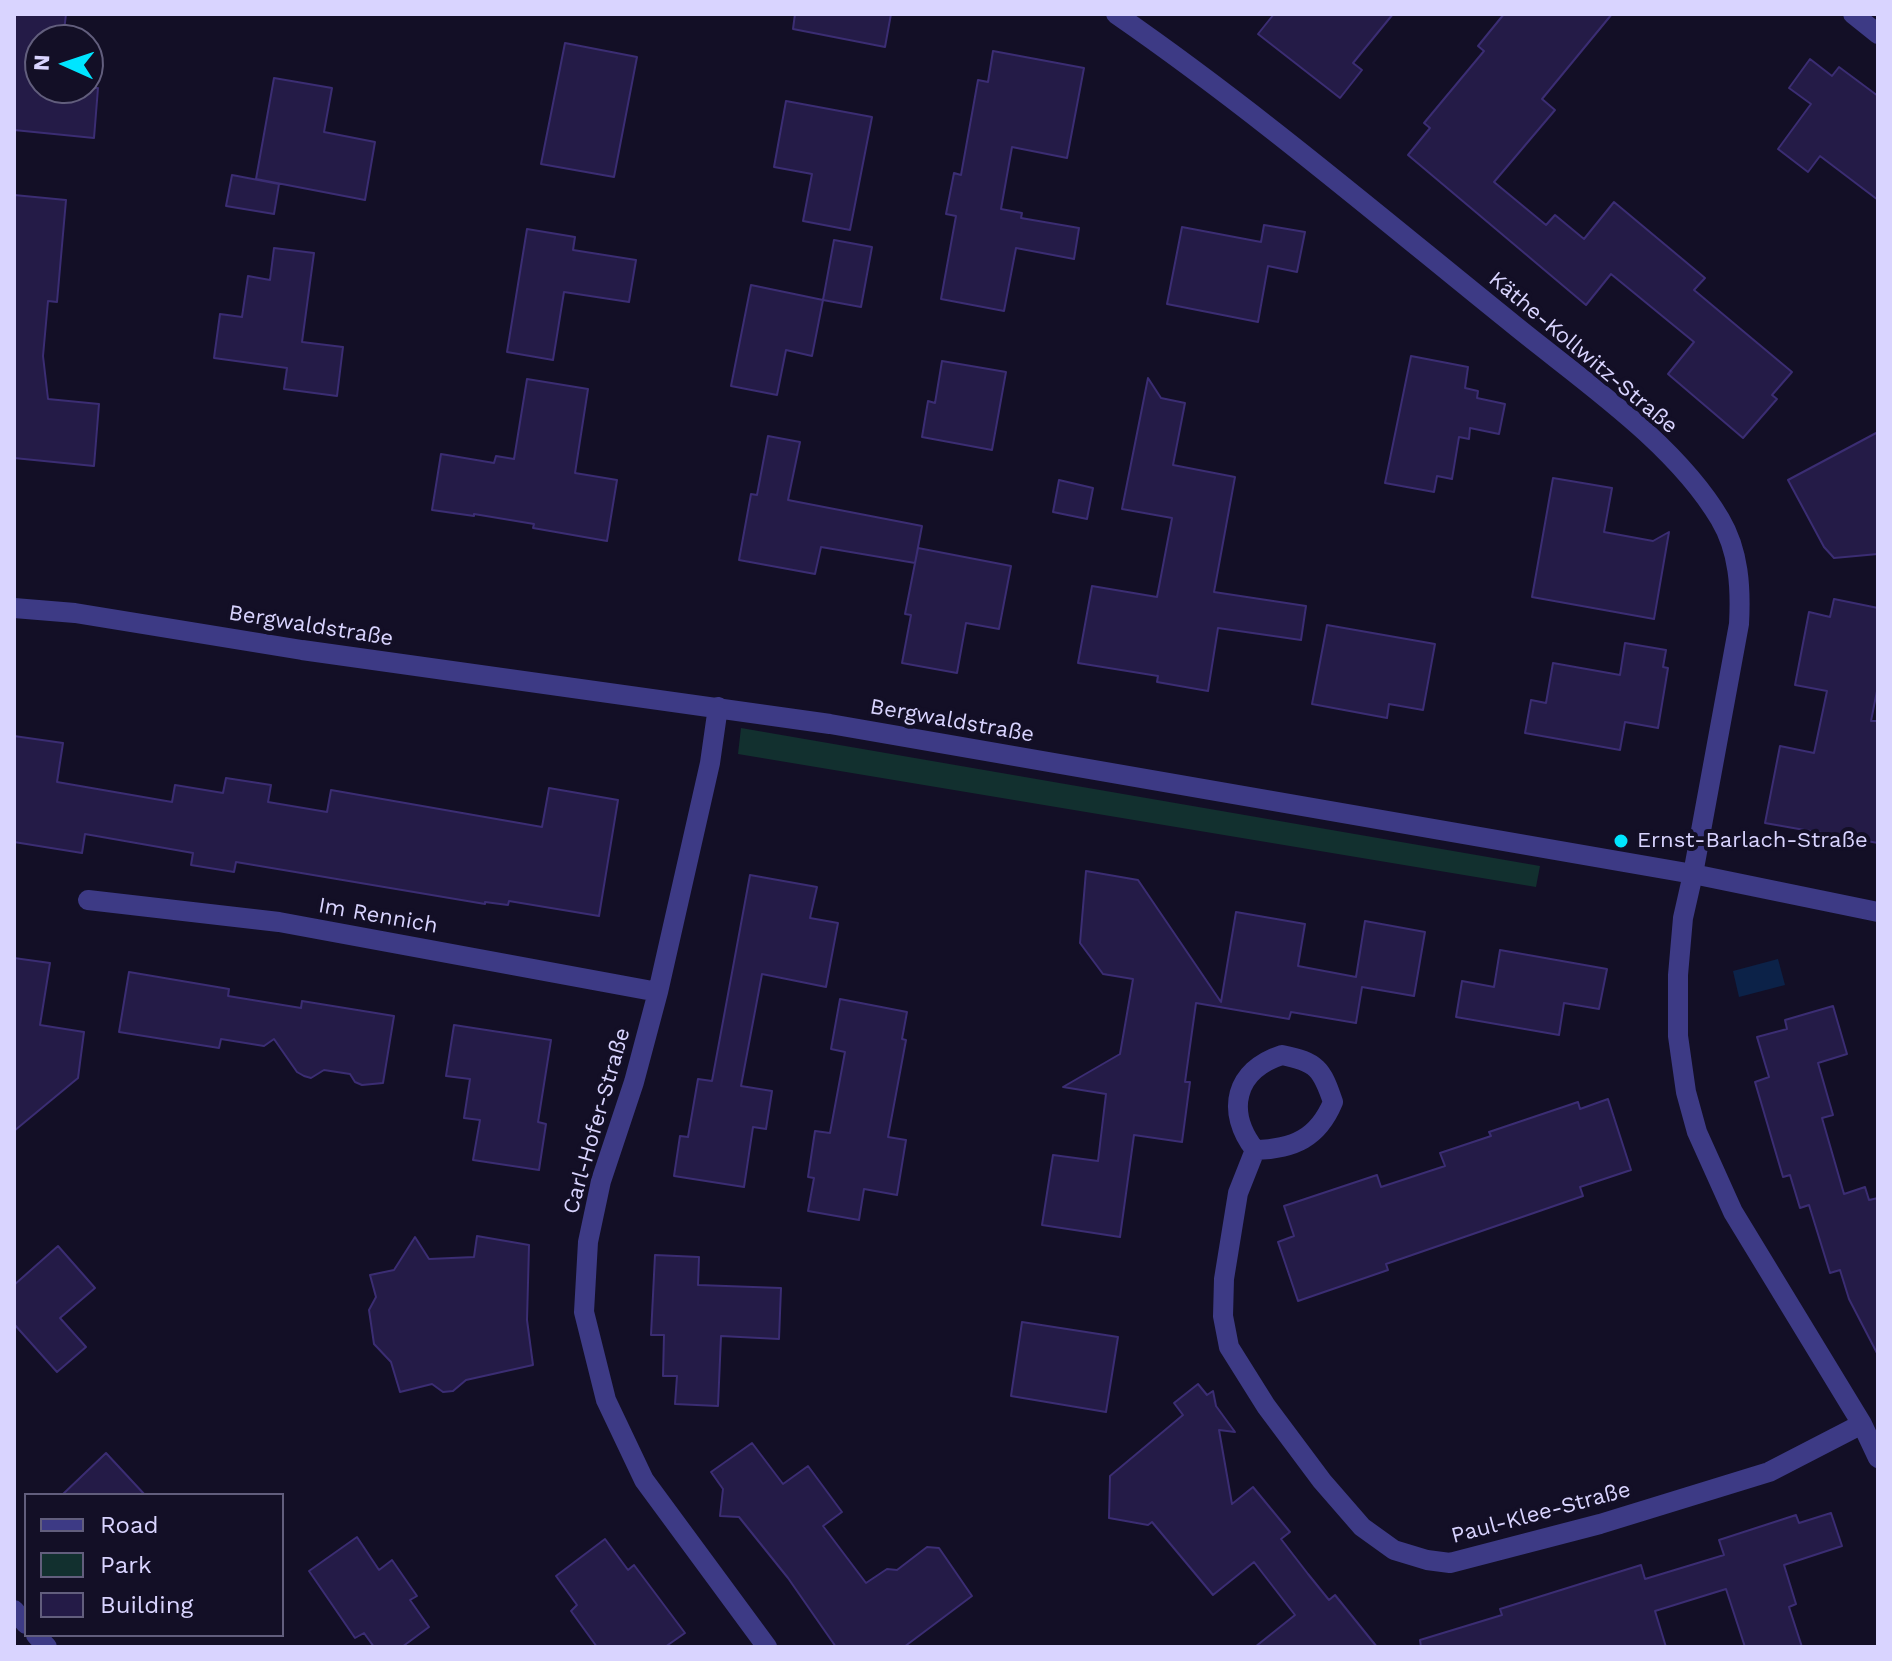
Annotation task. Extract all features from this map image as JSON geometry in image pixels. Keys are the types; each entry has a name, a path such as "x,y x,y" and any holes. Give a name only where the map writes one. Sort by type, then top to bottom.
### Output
{"street":[{"name":"Käthe-Kollwitz-Straße","path":"1116,14 1173,53 1338,182 1649,435 1698,487 1721,521 1736,558 1741,592 1739,624 1693,874"},
{"path":"1853,14 1878,34"},
{"name":"Bergwaldstraße","path":"14,608 75,613 302,650 718,707 1693,874 1878,912"},
{"name":"Carl-Hofer-Straße","path":"718,707 710,763 658,992 634,1082 601,1181 588,1242 584,1312 606,1400 644,1480 767,1647"},
{"path":"1693,874 1683,918 1678,975 1678,1036 1686,1092 1697,1132 1733,1212 1862,1424 1878,1458"},
{"name":"Im Rennich","path":"88,900 279,922 658,992"},
{"path":"1282,1055 1306,1060 1318,1068 1330,1091 1333,1102 1327,1117 1307,1137 1275,1149 1255,1150 1242,1134 1238,1112 1241,1090 1249,1074 1261,1062 1282,1055"},
{"name":"Paul-Klee-Straße","path":"1255,1150 1238,1193 1224,1279 1223,1316 1229,1347 1266,1406 1322,1481 1362,1527 1394,1550 1450,1563 1600,1524 1769,1472 1862,1424"}],"green space":[{"path":"741,728 1540,866 1536,887 738,754"}],"water":[{"path":"1778,959 1785,985 1739,997 1733,971"}],"building":[{"path":"14,14 66,14 65,24 24,24 24,104 97,104 94,138 14,130"},
{"path":"795,14 891,14 885,47 793,29"},
{"path":"1274,14 1393,14 1353,63 1362,70 1340,98 1258,34"},
{"path":"1504,14 1612,14 1542,99 1555,110 1494,182 1546,225 1555,215 1584,239 1614,202 1705,278 1694,290 1792,372 1772,395 1777,399 1743,438 1668,374 1694,342 1611,274 1586,305 1408,155 1430,128 1424,123 1484,51 1478,46"},
{"path":"565,43 637,57 614,177 541,164"},
{"path":"993,51 1084,68 1067,158 1012,147 1001,209 1022,213 1021,218 1079,228 1074,259 1016,248 1004,311 941,299 956,216 946,214 954,173 961,175 978,80 988,82"},
{"path":"1810,59 1832,76 1839,67 1878,96 1878,200 1820,156 1808,172 1778,149 1811,104 1789,88"},
{"path":"274,78 332,88 324,132 375,142 365,200 256,179"},
{"path":"786,101 872,117 850,230 803,221 812,174 774,167"},
{"path":"232,175 279,184 274,214 226,206"},
{"path":"14,195 66,200 57,302 48,301 43,356 48,399 99,404 94,466 14,458"},
{"path":"1264,225 1305,232 1297,272 1268,266 1258,322 1167,304 1182,227 1261,242"},
{"path":"527,229 575,237 573,250 636,260 629,302 564,292 553,360 507,352"},
{"path":"834,240 872,247 861,307 823,300"},
{"path":"274,248 314,253 302,342 343,347 337,396 284,389 287,368 214,358 220,314 242,317 248,276 270,280"},
{"path":"751,285 823,300 812,356 786,350 777,395 731,386"},
{"path":"1411,356 1468,367 1465,388 1478,391 1477,398 1505,404 1499,434 1470,428 1469,439 1459,437 1452,479 1437,476 1434,492 1385,483"},
{"path":"942,361 1006,372 992,450 922,437 928,401 935,403"},
{"path":"1148,378 1161,398 1185,403 1173,465 1235,477 1214,592 1306,606 1301,640 1218,628 1208,691 1157,682 1158,676 1078,663 1092,586 1157,597 1172,518 1122,509"},
{"path":"527,379 588,389 575,473 617,480 607,541 533,528 534,524 432,510 441,454 494,463 496,456 514,459"},
{"path":"1878,432 1878,554 1834,558 1824,547 1788,480"},
{"path":"768,436 800,442 788,500 922,526 915,563 821,547 815,574 739,560 751,494 757,495"},
{"path":"1553,478 1612,488 1604,532 1653,541 1669,532 1654,619 1532,597"},
{"path":"1059,480 1093,488 1087,519 1053,512"},
{"path":"918,548 1011,566 999,629 966,623 957,673 902,663 911,615 905,614"},
{"path":"1834,599 1878,608 1878,686 1871,721 1878,721 1878,843 1765,823 1780,746 1814,753 1827,691 1795,685 1809,612 1830,617"},
{"path":"1327,625 1435,644 1423,710 1389,704 1387,718 1312,704"},
{"path":"1625,643 1666,650 1663,667 1668,668 1658,728 1625,722 1620,750 1525,733 1531,700 1546,703 1553,663 1620,675"},
{"path":"14,736 63,743 57,782 172,802 175,785 223,793 226,778 271,785 268,802 327,812 331,790 542,827 549,788 618,800 599,916 509,901 508,905 485,904 236,862 234,872 191,865 193,853 85,834 82,853 14,842"},
{"path":"1086,871 1138,880 1221,1002 1236,912 1305,924 1298,966 1356,977 1365,921 1425,932 1414,996 1362,987 1356,1023 1291,1012 1289,1019 1196,1003 1185,1082 1190,1082 1182,1142 1134,1135 1120,1237 1042,1225 1053,1155 1098,1161 1106,1094 1063,1087 1120,1054 1133,979 1103,974 1080,943"},
{"path":"750,875 817,887 810,918 838,923 826,987 762,974 741,1086 772,1091 766,1129 753,1127 744,1187 674,1176 680,1136 688,1137 698,1079 712,1081"},
{"path":"1500,950 1607,969 1599,1009 1564,1003 1559,1035 1456,1017 1462,981 1494,987"},
{"path":"14,958 50,963 40,1025 84,1032 78,1078 14,1131"},
{"path":"129,972 229,989 228,996 301,1008 302,1001 394,1016 383,1083 362,1085 355,1082 350,1074 324,1070 311,1078 304,1076 297,1072 274,1039 264,1046 221,1039 219,1048 119,1032"},
{"path":"840,999 907,1012 902,1039 906,1040 888,1137 906,1140 897,1195 864,1189 859,1220 808,1211 814,1178 808,1177 815,1131 830,1133 845,1052 831,1049"},
{"path":"1833,1006 1847,1054 1818,1063 1833,1115 1822,1118 1844,1194 1865,1187 1869,1200 1878,1198 1878,1355 1849,1299 1840,1270 1830,1273 1809,1205 1800,1208 1790,1175 1783,1177 1755,1082 1769,1077 1757,1037 1787,1029 1785,1020"},
{"path":"454,1025 551,1040 538,1122 546,1124 539,1170 473,1160 480,1120 464,1118 470,1079 446,1076"},
{"path":"1608,1099 1631,1170 1580,1187 1583,1196 1386,1264 1388,1270 1298,1301 1278,1242 1294,1236 1284,1206 1377,1175 1381,1187 1445,1166 1440,1153 1491,1136 1489,1132 1578,1102 1580,1109"},
{"path":"477,1236 529,1245 527,1320 533,1365 466,1380 453,1391 443,1392 432,1384 400,1392 391,1362 374,1344 369,1310 376,1297 370,1275 394,1270 415,1237 429,1259 474,1257"},
{"path":"58,1246 95,1288 60,1318 86,1347 57,1372 14,1324 14,1285"},
{"path":"655,1255 699,1257 698,1285 781,1288 779,1339 721,1336 718,1406 675,1404 677,1376 663,1376 664,1335 651,1335"},
{"path":"1022,1322 1118,1337 1106,1412 1011,1396"},
{"path":"1198,1384 1207,1395 1213,1391 1216,1406 1235,1432 1219,1430 1232,1504 1253,1487 1290,1532 1281,1539 1308,1574 1329,1600 1335,1595 1377,1647 1255,1647 1295,1615 1254,1562 1213,1595 1152,1522 1148,1525 1109,1518 1110,1476 1183,1415 1174,1403"},
{"path":"752,1443 783,1484 808,1466 842,1512 823,1526 866,1583 887,1569 897,1570 927,1547 939,1548 972,1596 904,1647 836,1647 788,1578 739,1517 720,1516 723,1489 711,1472"},
{"path":"106,1453 143,1493 64,1493"},
{"path":"1831,1513 1842,1546 1784,1565 1796,1604 1789,1607 1802,1647 1745,1647 1726,1589 1655,1611 1666,1647 1421,1647 1420,1640 1502,1615 1500,1609 1641,1565 1645,1579 1724,1555 1719,1540 1796,1515 1799,1523"},
{"path":"357,1537 379,1570 392,1560 417,1596 410,1600 429,1627 402,1647 374,1647 364,1633 355,1638 309,1571"},
{"path":"605,1539 628,1570 634,1565 685,1633 665,1647 597,1647 571,1611 577,1605 556,1576"}],"place":[{"name":"Ernst-Barlach-Straße","path":"1621,841"}]}
